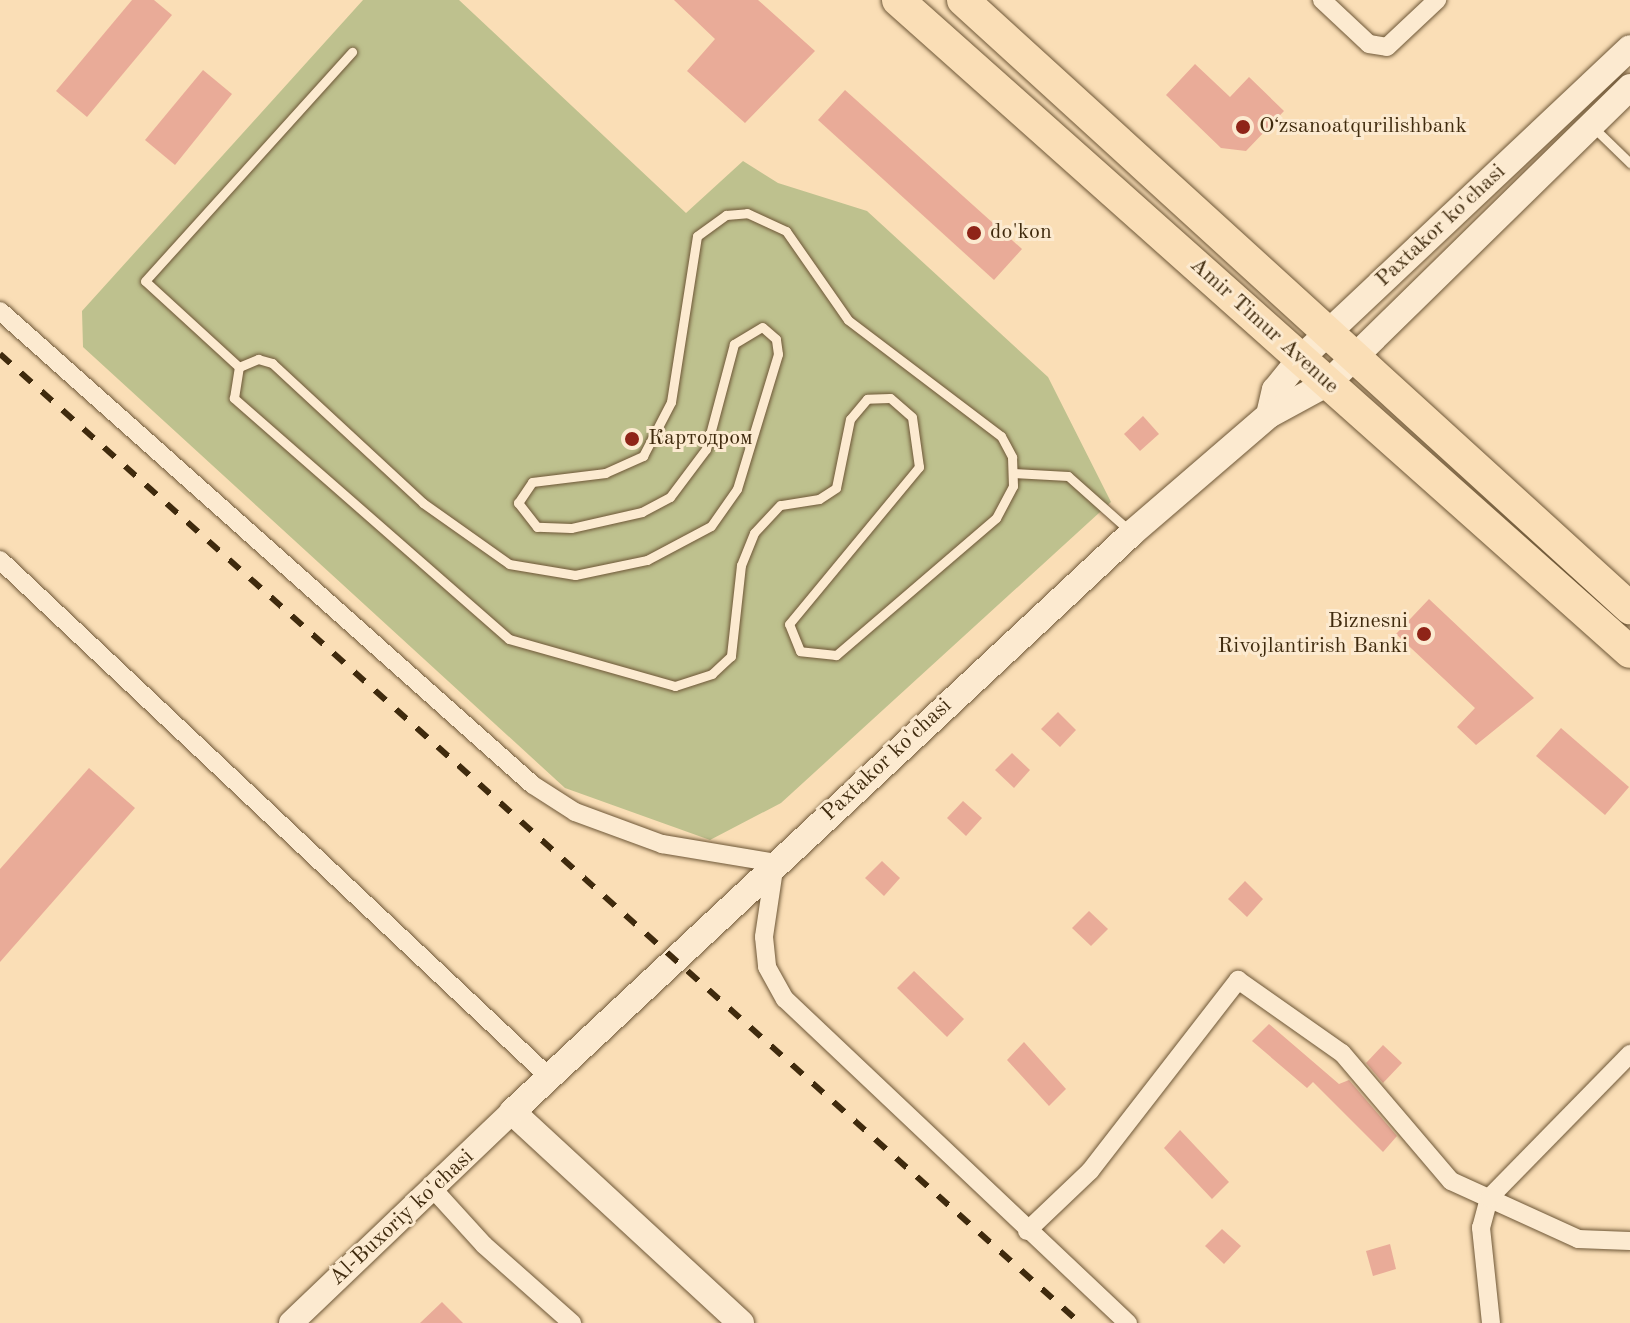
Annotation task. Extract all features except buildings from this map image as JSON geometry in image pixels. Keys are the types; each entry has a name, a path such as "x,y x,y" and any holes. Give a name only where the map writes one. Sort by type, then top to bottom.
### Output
{"highway":[{"name":"Amir Timur Avenue","path":"898,0 1630,652"},
{"name":"Amir Timur Avenue","path":"963,0 1330,329 1630,608"}],"main road":[{"name":"Paxtakor ko'chasi","path":"1269,415 1275,390 1300,359 1630,48"},
{"name":"Paxtakor ko'chasi","path":"512,1112 775,863 1132,533 1269,415 1328,383 1630,87"},
{"path":"512,1112 741,1323"}],"street":[{"path":"1322,0 1369,44 1387,47 1437,0"},
{"path":"0,311 533,785 632,835 775,863 764,937 767,967 785,999 1027,1231 1128,1323"},
{"path":"0,560 549,1077"},
{"path":"1027,1231 1090,1171 1238,980 1342,1053 1451,1181 1578,1239 1630,1241"},
{"path":"1491,1323 1481,1228 1489,1198 1630,1054"},
{"name":"Al-Buxoriy ko'chasi","path":"291,1323 434,1190 512,1112"},
{"path":"434,1190 484,1245 572,1323"}],"lane":[{"path":"239,367 145,281 352,52"},
{"path":"1590,125 1630,163"},
{"path":"747,213 786,231 868,339 1001,436 1013,473 1007,501 981,531 850,646 812,657 788,634 793,617 890,511 919,467 912,417 890,398 867,399 850,419 836,488 819,499 780,505 754,533 741,565 731,656 712,674 675,686 520,643 492,627 240,406 231,390 239,367 258,359 272,363 423,503 509,564 575,575 647,560 711,526 737,489 778,354 776,339 762,327 734,344 706,449 670,497 632,515 562,529 527,522 518,503 532,482 605,473 643,456 671,402 697,236 726,215 747,213"},
{"path":"1013,473 1068,476 1132,533"}],"green space":[{"name":"Картодром","path":"363,0 459,0 686,213 743,161 778,183 867,211 1048,377 1111,502 781,803 710,840 565,788 83,347 82,311"}],"railway":[{"path":"0,354 1080,1323"}],"place":[{"name":"Oʻzsanoatqurilishbank","path":"1243,127"},
{"name":"do'kon","path":"974,233"},
{"name":"Картодром","path":"632,439"},
{"name":"Biznesni Rivojlantirish Banki","path":"1424,634"}]}
